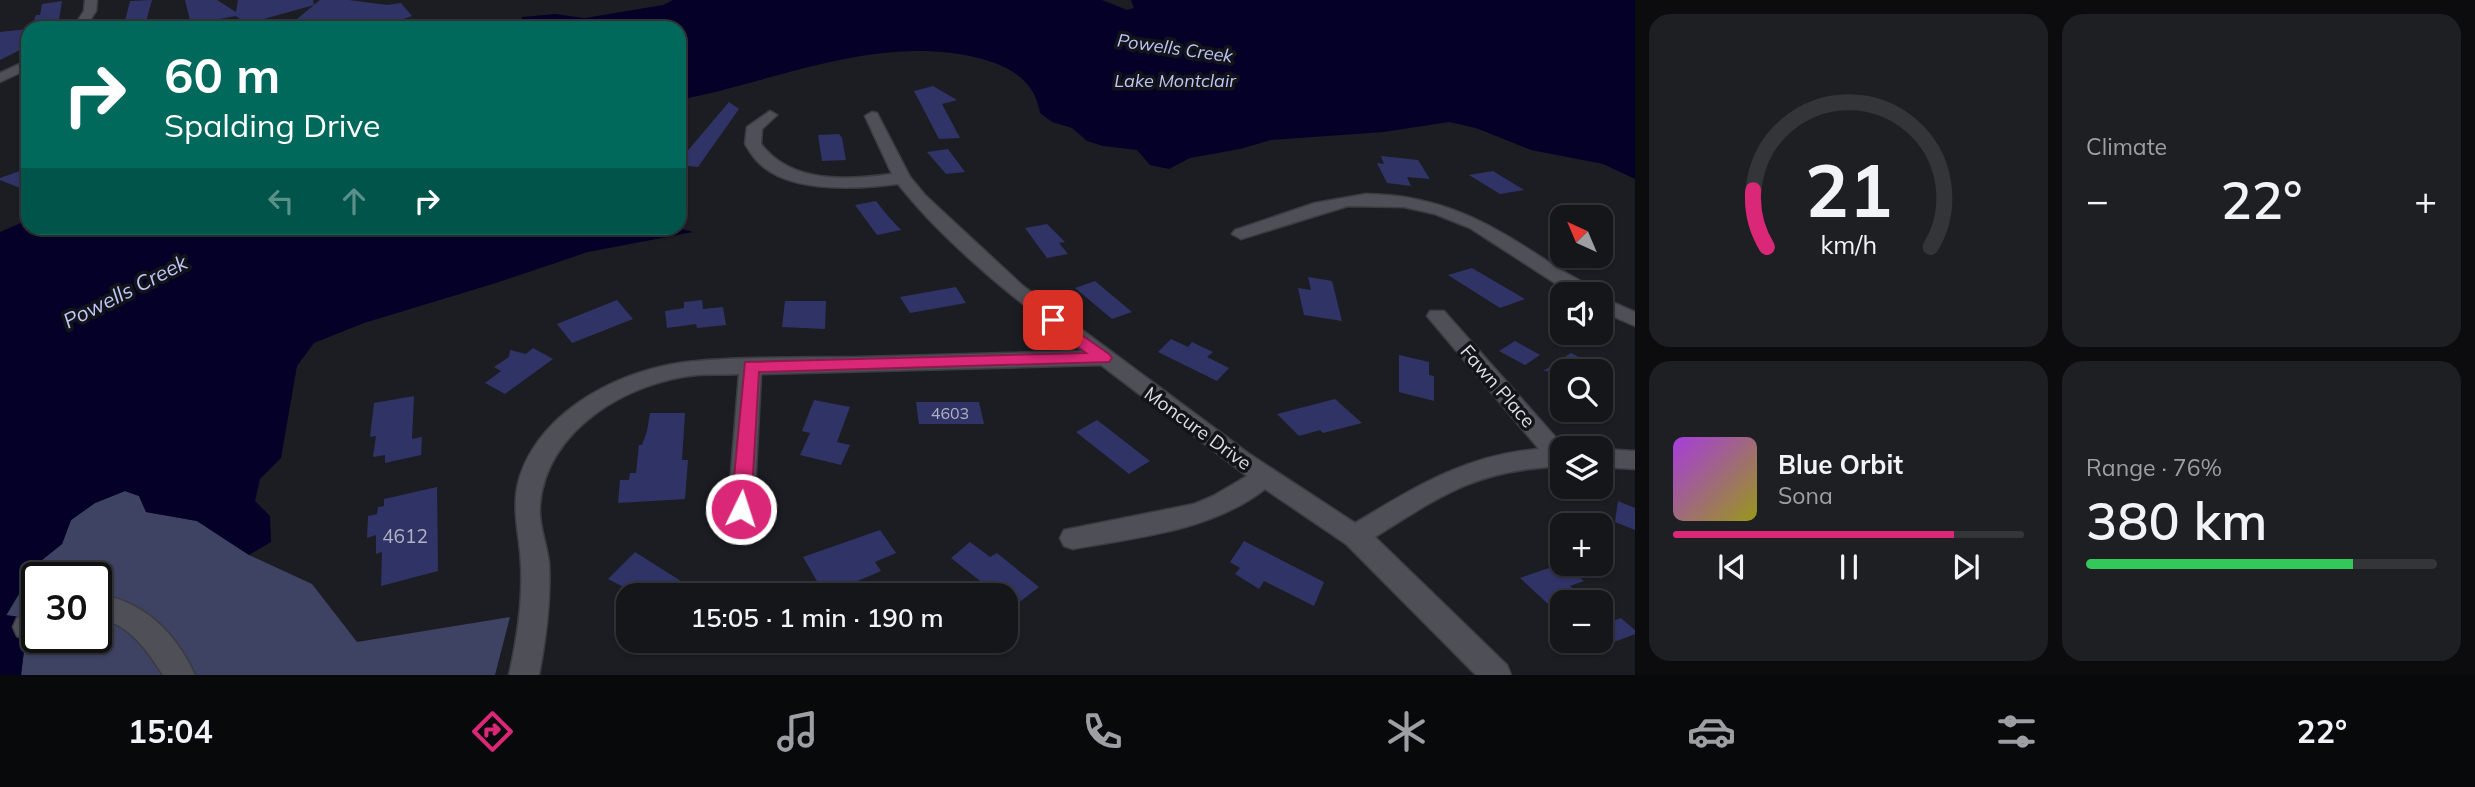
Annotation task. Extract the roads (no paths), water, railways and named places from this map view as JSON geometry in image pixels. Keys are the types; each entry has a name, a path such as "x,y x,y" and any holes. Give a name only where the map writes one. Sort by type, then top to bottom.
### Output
{"street":[{"path":"84,21 90,11 91,0"},
{"path":"0,78 21,68"},
{"path":"770,115 755,127 753,144 763,159 774,166 797,176 825,182 902,178"},
{"name":"Moncure Drive","path":"872,116 902,178 919,199 1016,290 1265,477 1355,537 1378,556 1496,675"},
{"path":"1241,234 1339,203 1370,200 1411,204 1451,214 1492,233 1568,282"},
{"path":"1613,309 1635,320"},
{"name":"Fawn Place","path":"1437,316 1550,444"},
{"path":"524,675 536,599 535,559 527,505 532,477 543,455 576,416 621,388 675,370 1104,358"},
{"path":"741,509 751,366"},
{"path":"1355,537 1452,479 1508,462 1550,458"},
{"path":"1613,459 1635,460"},
{"path":"1073,538 1197,513 1230,500 1265,477"},
{"path":"112,608 135,618 158,642 180,675"}],"water":[{"name":"Lake Montclair","path":"673,0 1102,0 1127,10 1134,8 1131,0 1635,0 1635,179 1603,164 1531,150 1476,128 1449,122 1384,132 1271,140 1190,158 1169,169 1150,165 1137,150 1087,141 1072,128 1052,122 1040,113 1033,92 1020,77 1003,66 982,59 944,52 906,51 867,55 686,98 686,21 521,21 522,17 555,14 585,18 663,5"},
{"name":"Powells Creek","path":"21,223 21,235 677,235 588,252 364,323 314,343 297,366 281,458 260,479 255,501 270,516 271,542 249,555 197,521 146,512 139,496 125,491 95,503 71,520 62,544 40,562 21,562 21,590 6,615 21,617 21,653 24,653 21,675 0,675 0,232"}]}
